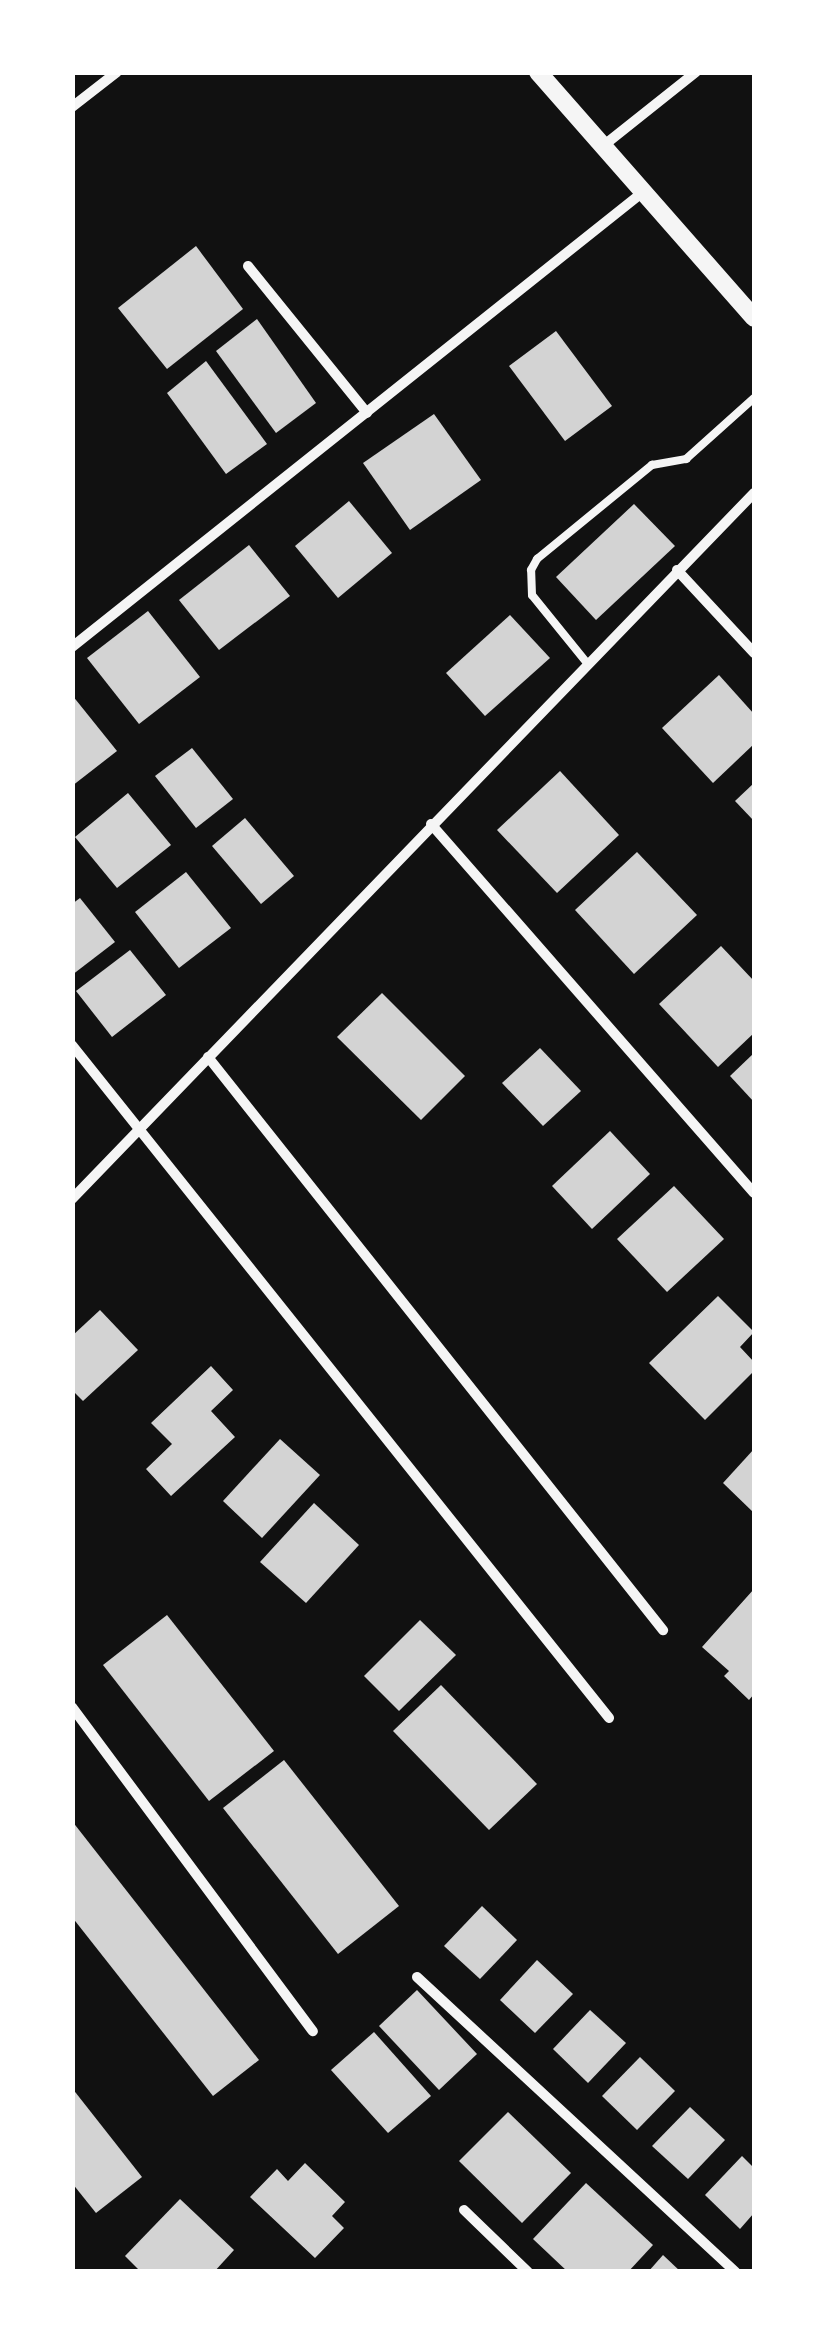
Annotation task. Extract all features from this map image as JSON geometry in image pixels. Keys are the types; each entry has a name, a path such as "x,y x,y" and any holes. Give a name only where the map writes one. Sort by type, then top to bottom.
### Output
{"street":[{"path":"72,106 117,72"},
{"path":"538,72 754,318"},
{"path":"602,146 696,72"},
{"path":"72,648 643,192"},
{"path":"248,266 367,412"},
{"path":"72,1200 754,493"},
{"path":"677,570 754,654"},
{"path":"431,824 754,1192"},
{"path":"72,1045 609,1718"},
{"path":"208,1057 664,1630"},
{"path":"72,1707 313,2030"},
{"path":"417,1977 736,2272"},
{"path":"464,2210 528,2272"}],"lane":[{"path":"587,663 532,595 531,570 537,560 652,465 686,459 754,398"}],"building":[{"path":"196,246 243,309 167,369 118,308"},
{"path":"257,319 316,403 276,433 216,351"},
{"path":"556,331 612,406 565,441 509,366"},
{"path":"206,361 267,444 226,474 167,393"},
{"path":"434,414 481,480 410,530 363,463"},
{"path":"349,501 392,553 338,598 295,546"},
{"path":"634,504 675,546 596,620 556,577"},
{"path":"249,545 290,596 219,650 179,600"},
{"path":"148,611 200,677 139,724 87,658"},
{"path":"510,615 550,658 485,716 446,673"},
{"path":"719,675 754,714 754,744 713,783 662,728"},
{"path":"72,695 117,751 72,786"},
{"path":"192,748 233,799 196,828 155,776"},
{"path":"560,771 619,835 557,893 497,830"},
{"path":"754,783 754,821 735,801"},
{"path":"128,793 171,845 117,888 75,837"},
{"path":"245,818 294,876 261,904 212,846"},
{"path":"637,852 697,915 634,974 575,910"},
{"path":"186,872 231,928 179,968 135,912"},
{"path":"80,898 115,942 72,975 72,904"},
{"path":"721,946 754,981 754,1033 718,1067 659,1004"},
{"path":"130,950 166,995 112,1037 76,991"},
{"path":"382,993 465,1076 421,1120 337,1037"},
{"path":"540,1048 581,1091 543,1126 502,1083"},
{"path":"754,1053 754,1102 730,1076"},
{"path":"610,1131 650,1174 592,1229 552,1186"},
{"path":"674,1186 724,1239 667,1292 617,1239"},
{"path":"718,1296 754,1332 740,1347 754,1362 754,1371 705,1420 649,1363"},
{"path":"100,1310 138,1350 83,1401 72,1390 72,1336"},
{"path":"211,1366 233,1390 211,1411 235,1437 171,1496 146,1469 172,1444 151,1423"},
{"path":"280,1439 320,1475 262,1538 223,1501"},
{"path":"754,1449 754,1513 723,1483"},
{"path":"314,1503 359,1545 306,1603 260,1562"},
{"path":"754,1589 754,1694 749,1700 724,1676 729,1671 702,1647"},
{"path":"167,1615 274,1751 209,1801 103,1665"},
{"path":"420,1620 456,1655 399,1711 364,1676"},
{"path":"441,1685 537,1784 489,1830 393,1731"},
{"path":"284,1760 399,1906 338,1954 223,1808"},
{"path":"72,1821 259,2060 213,2096 72,1917"},
{"path":"482,1906 517,1940 480,1979 444,1946"},
{"path":"537,1960 573,1994 535,2033 500,2000"},
{"path":"417,1990 477,2054 439,2090 379,2026"},
{"path":"590,2010 626,2043 588,2083 553,2049"},
{"path":"374,2032 431,2096 388,2133 331,2070"},
{"path":"640,2057 675,2091 637,2130 602,2096"},
{"path":"72,2088 142,2177 96,2213 72,2183"},
{"path":"690,2107 725,2140 688,2179 652,2146"},
{"path":"508,2112 571,2173 522,2223 459,2161"},
{"path":"742,2156 754,2168 754,2213 740,2229 705,2195"},
{"path":"305,2163 345,2202 332,2216 344,2228 315,2258 250,2197 277,2169 288,2181"},
{"path":"586,2183 653,2245 628,2272 568,2272 533,2239"},
{"path":"180,2199 234,2250 214,2272 141,2272 125,2256"},
{"path":"663,2255 681,2272 648,2272"}]}
